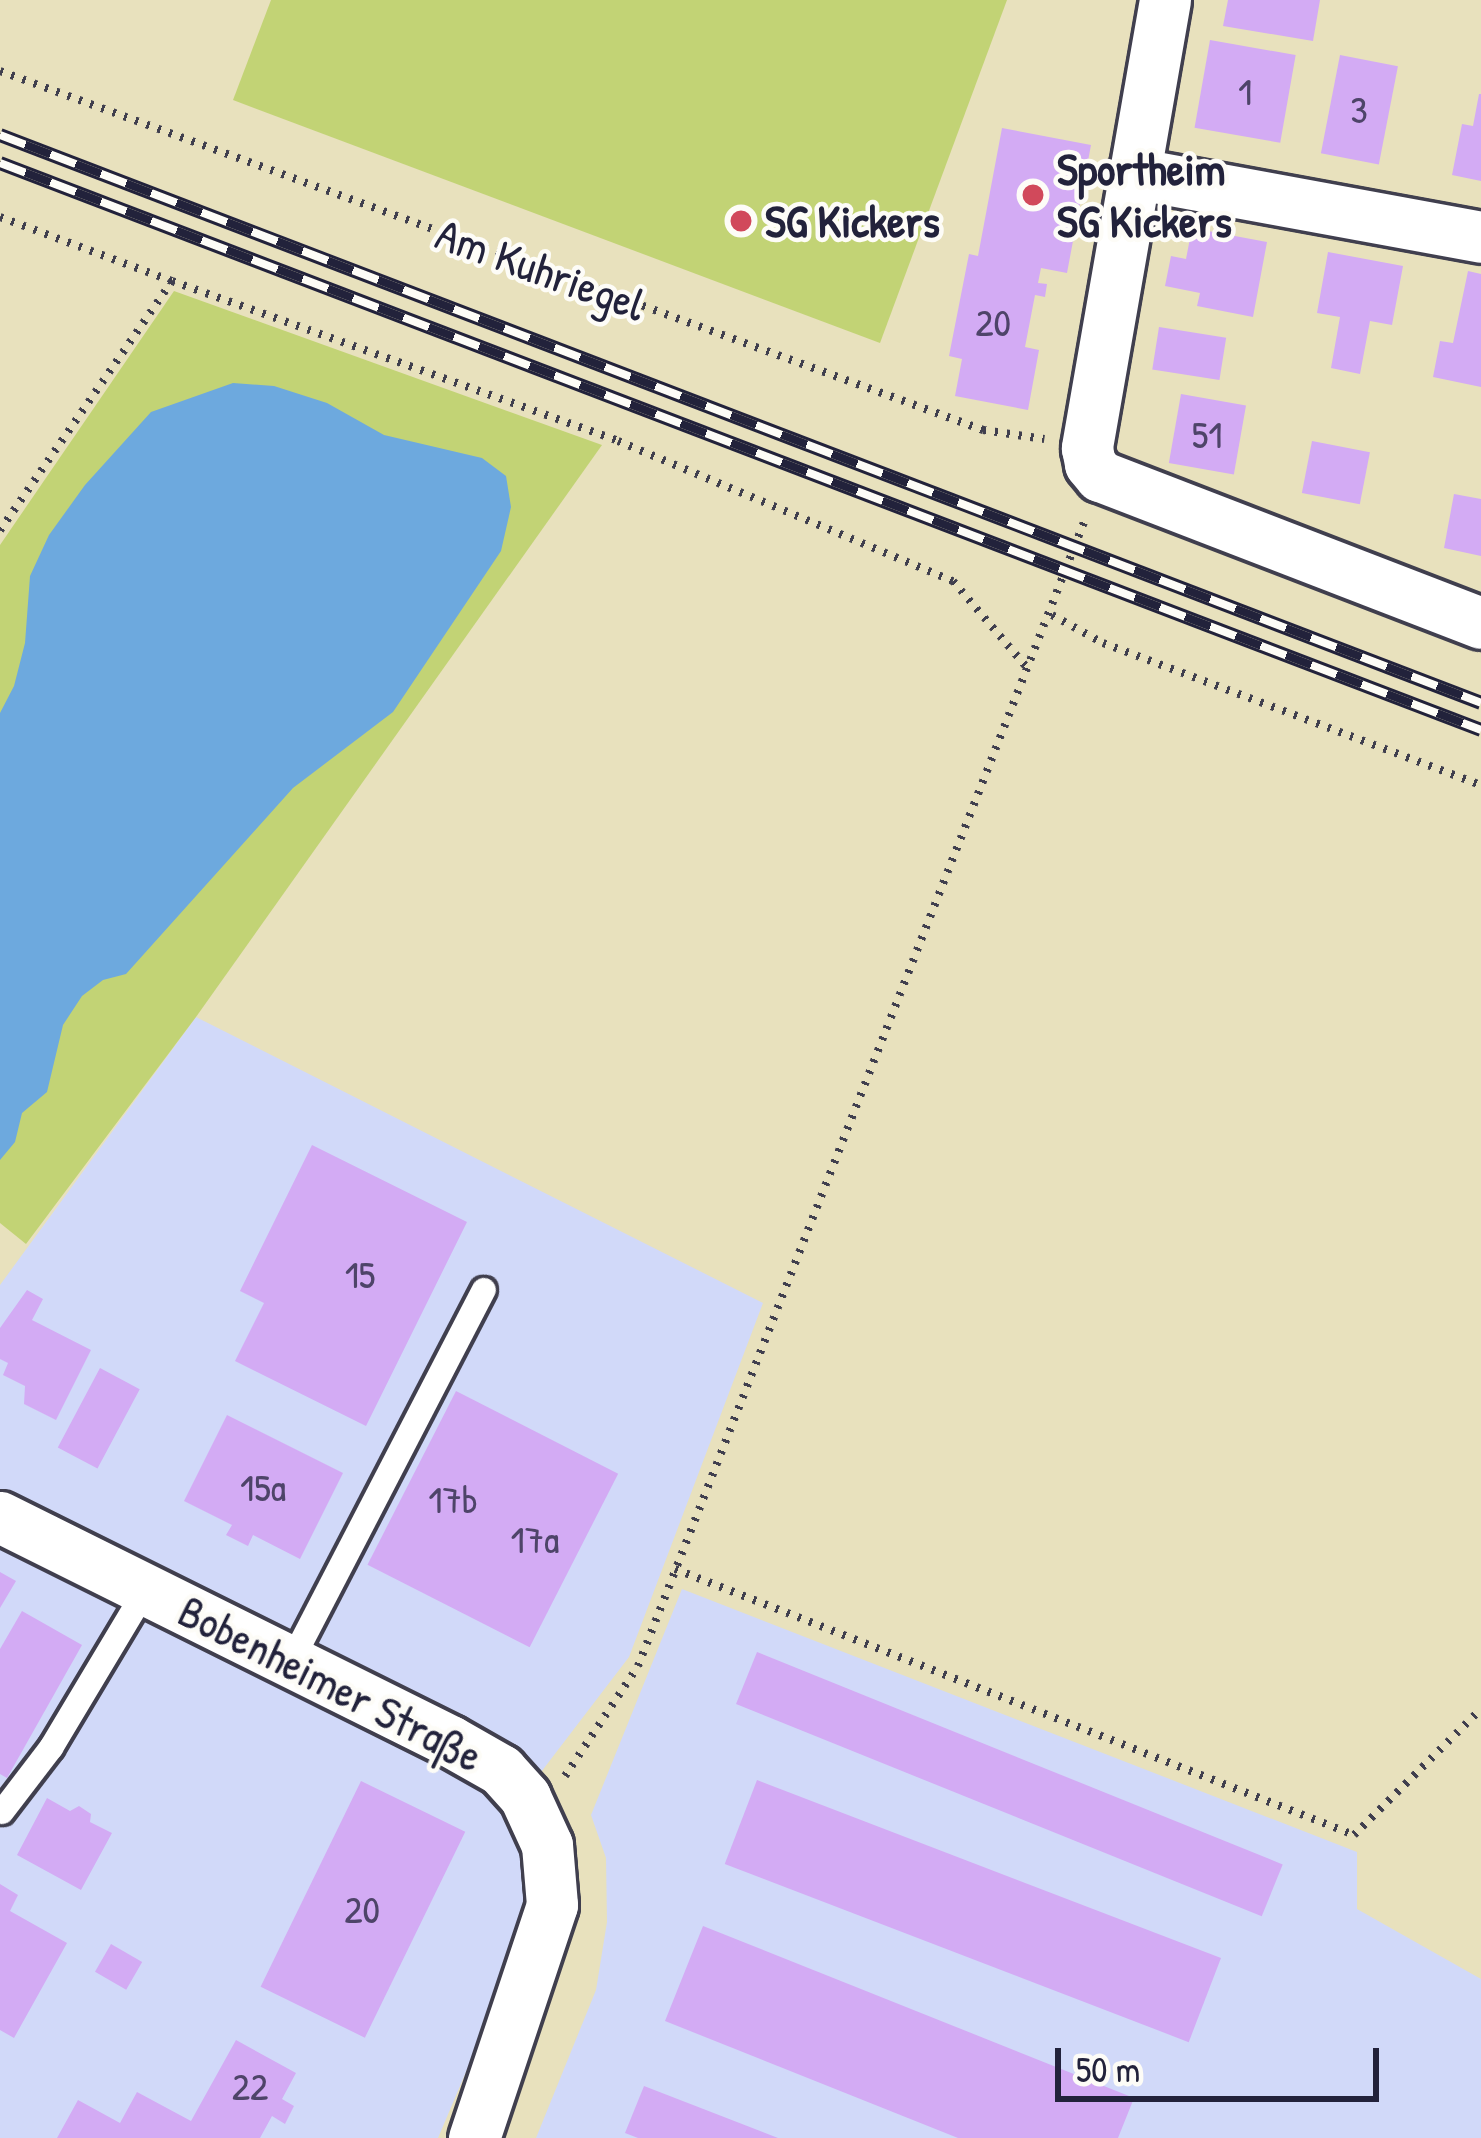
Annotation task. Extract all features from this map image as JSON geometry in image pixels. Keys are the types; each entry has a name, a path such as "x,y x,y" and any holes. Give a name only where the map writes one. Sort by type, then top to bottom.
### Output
{"street":[{"path":"1165,0 1133,173 1093,462 1481,622"},
{"path":"1133,173 1481,237"},
{"name":"Bobenheimer Straße","path":"0,1516 501,1770 538,1817 547,1845 552,1905 474,2138"}],"lane":[{"path":"291,1662 484,1290"},
{"path":"2,1812 51,1748 146,1589"}],"path":[{"name":"Am Kuhriegel","path":"0,71 983,430 1093,462"},
{"path":"0,217 618,442 953,581 1030,671"},
{"path":"0,530 172,281"},
{"path":"538,1817 638,1666 1052,615 1093,462"},
{"path":"1052,615 1102,643 1481,785"},
{"path":"675,1570 1354,1835 1481,1709"}],"shaded area":[{"path":"196,1017 763,1303 629,1657 509,1814 531,1872 524,1935 438,2138 0,2138 0,1285"},
{"path":"682,1589 1357,1852 1357,1909 1481,1979 1481,2138 536,2138 596,1990 607,1922 606,1858 591,1815"}],"green space":[{"name":"SG Kickers","path":"271,0 1007,0 880,343 233,100"},
{"path":"174,291 602,445 196,1017 26,1244 0,1223 0,545"}],"water":[{"path":"233,383 274,386 327,403 384,435 482,458 506,476 511,507 501,551 393,712 293,788 126,974 103,980 82,996 63,1025 47,1092 22,1113 15,1142 0,1160 0,713 14,686 25,643 30,576 49,535 85,485 151,412"}],"building":[{"path":"1228,0 1320,0 1313,41 1223,26"},
{"path":"1210,40 1296,55 1280,143 1195,128"},
{"path":"1340,55 1398,66 1379,164 1321,153"},
{"path":"1479,94 1481,181 1452,175 1462,124 1473,126"},
{"path":"1002,128 1091,145 1067,273 1041,268 1038,283 1047,284 1045,297 1035,295 1025,347 1039,350 1028,410 955,396 962,359 949,356 969,254 978,256"},
{"path":"1192,228 1267,242 1253,317 1197,306 1200,293 1165,286 1171,256 1186,259"},
{"path":"1328,252 1403,266 1392,325 1370,321 1360,374 1331,368 1340,317 1317,313"},
{"path":"1468,271 1481,274 1481,387 1433,377 1440,341 1453,343"},
{"path":"1159,327 1226,338 1219,380 1152,369"},
{"path":"1181,394 1246,405 1234,474 1169,463"},
{"path":"1312,441 1370,452 1360,504 1302,493"},
{"path":"1454,494 1481,499 1481,556 1444,548"},
{"path":"312,1145 467,1222 366,1426 235,1361 264,1303 240,1291"},
{"path":"27,1290 43,1299 32,1320 91,1350 56,1420 24,1404 25,1386 3,1375 8,1363 0,1359 0,1328"},
{"path":"100,1368 140,1389 97,1469 58,1447"},
{"path":"456,1391 618,1474 530,1647 367,1565"},
{"path":"227,1415 343,1473 300,1559 253,1535 248,1546 226,1535 232,1525 184,1501"},
{"path":"0,1572 16,1581 0,1608"},
{"path":"22,1611 82,1645 7,1778 0,1774 0,1649"},
{"path":"757,1652 1283,1864 1262,1916 736,1704"},
{"path":"757,1780 1221,1958 1189,2042 725,1864"},
{"path":"361,1781 465,1832 365,2038 261,1987"},
{"path":"47,1798 70,1811 79,1806 91,1814 90,1822 112,1833 81,1890 17,1855"},
{"path":"0,1884 18,1895 10,1911 67,1943 14,2038 0,2030"},
{"path":"703,1926 1134,2098 1118,2138 958,2138 665,2021"},
{"path":"111,1944 142,1962 126,1990 95,1972"},
{"path":"236,2040 296,2073 282,2099 294,2106 285,2124 272,2116 260,2138 57,2138 78,2100 120,2123 137,2092 191,2121"},
{"path":"644,2086 778,2138 638,2138 625,2133"}],"railway":[{"path":"0,135 1481,703"},
{"path":"0,163 1481,730"}],"place":[{"name":"Sportheim SG Kickers","path":"1033,195"},
{"name":"SG Kickers","path":"741,221"}]}
